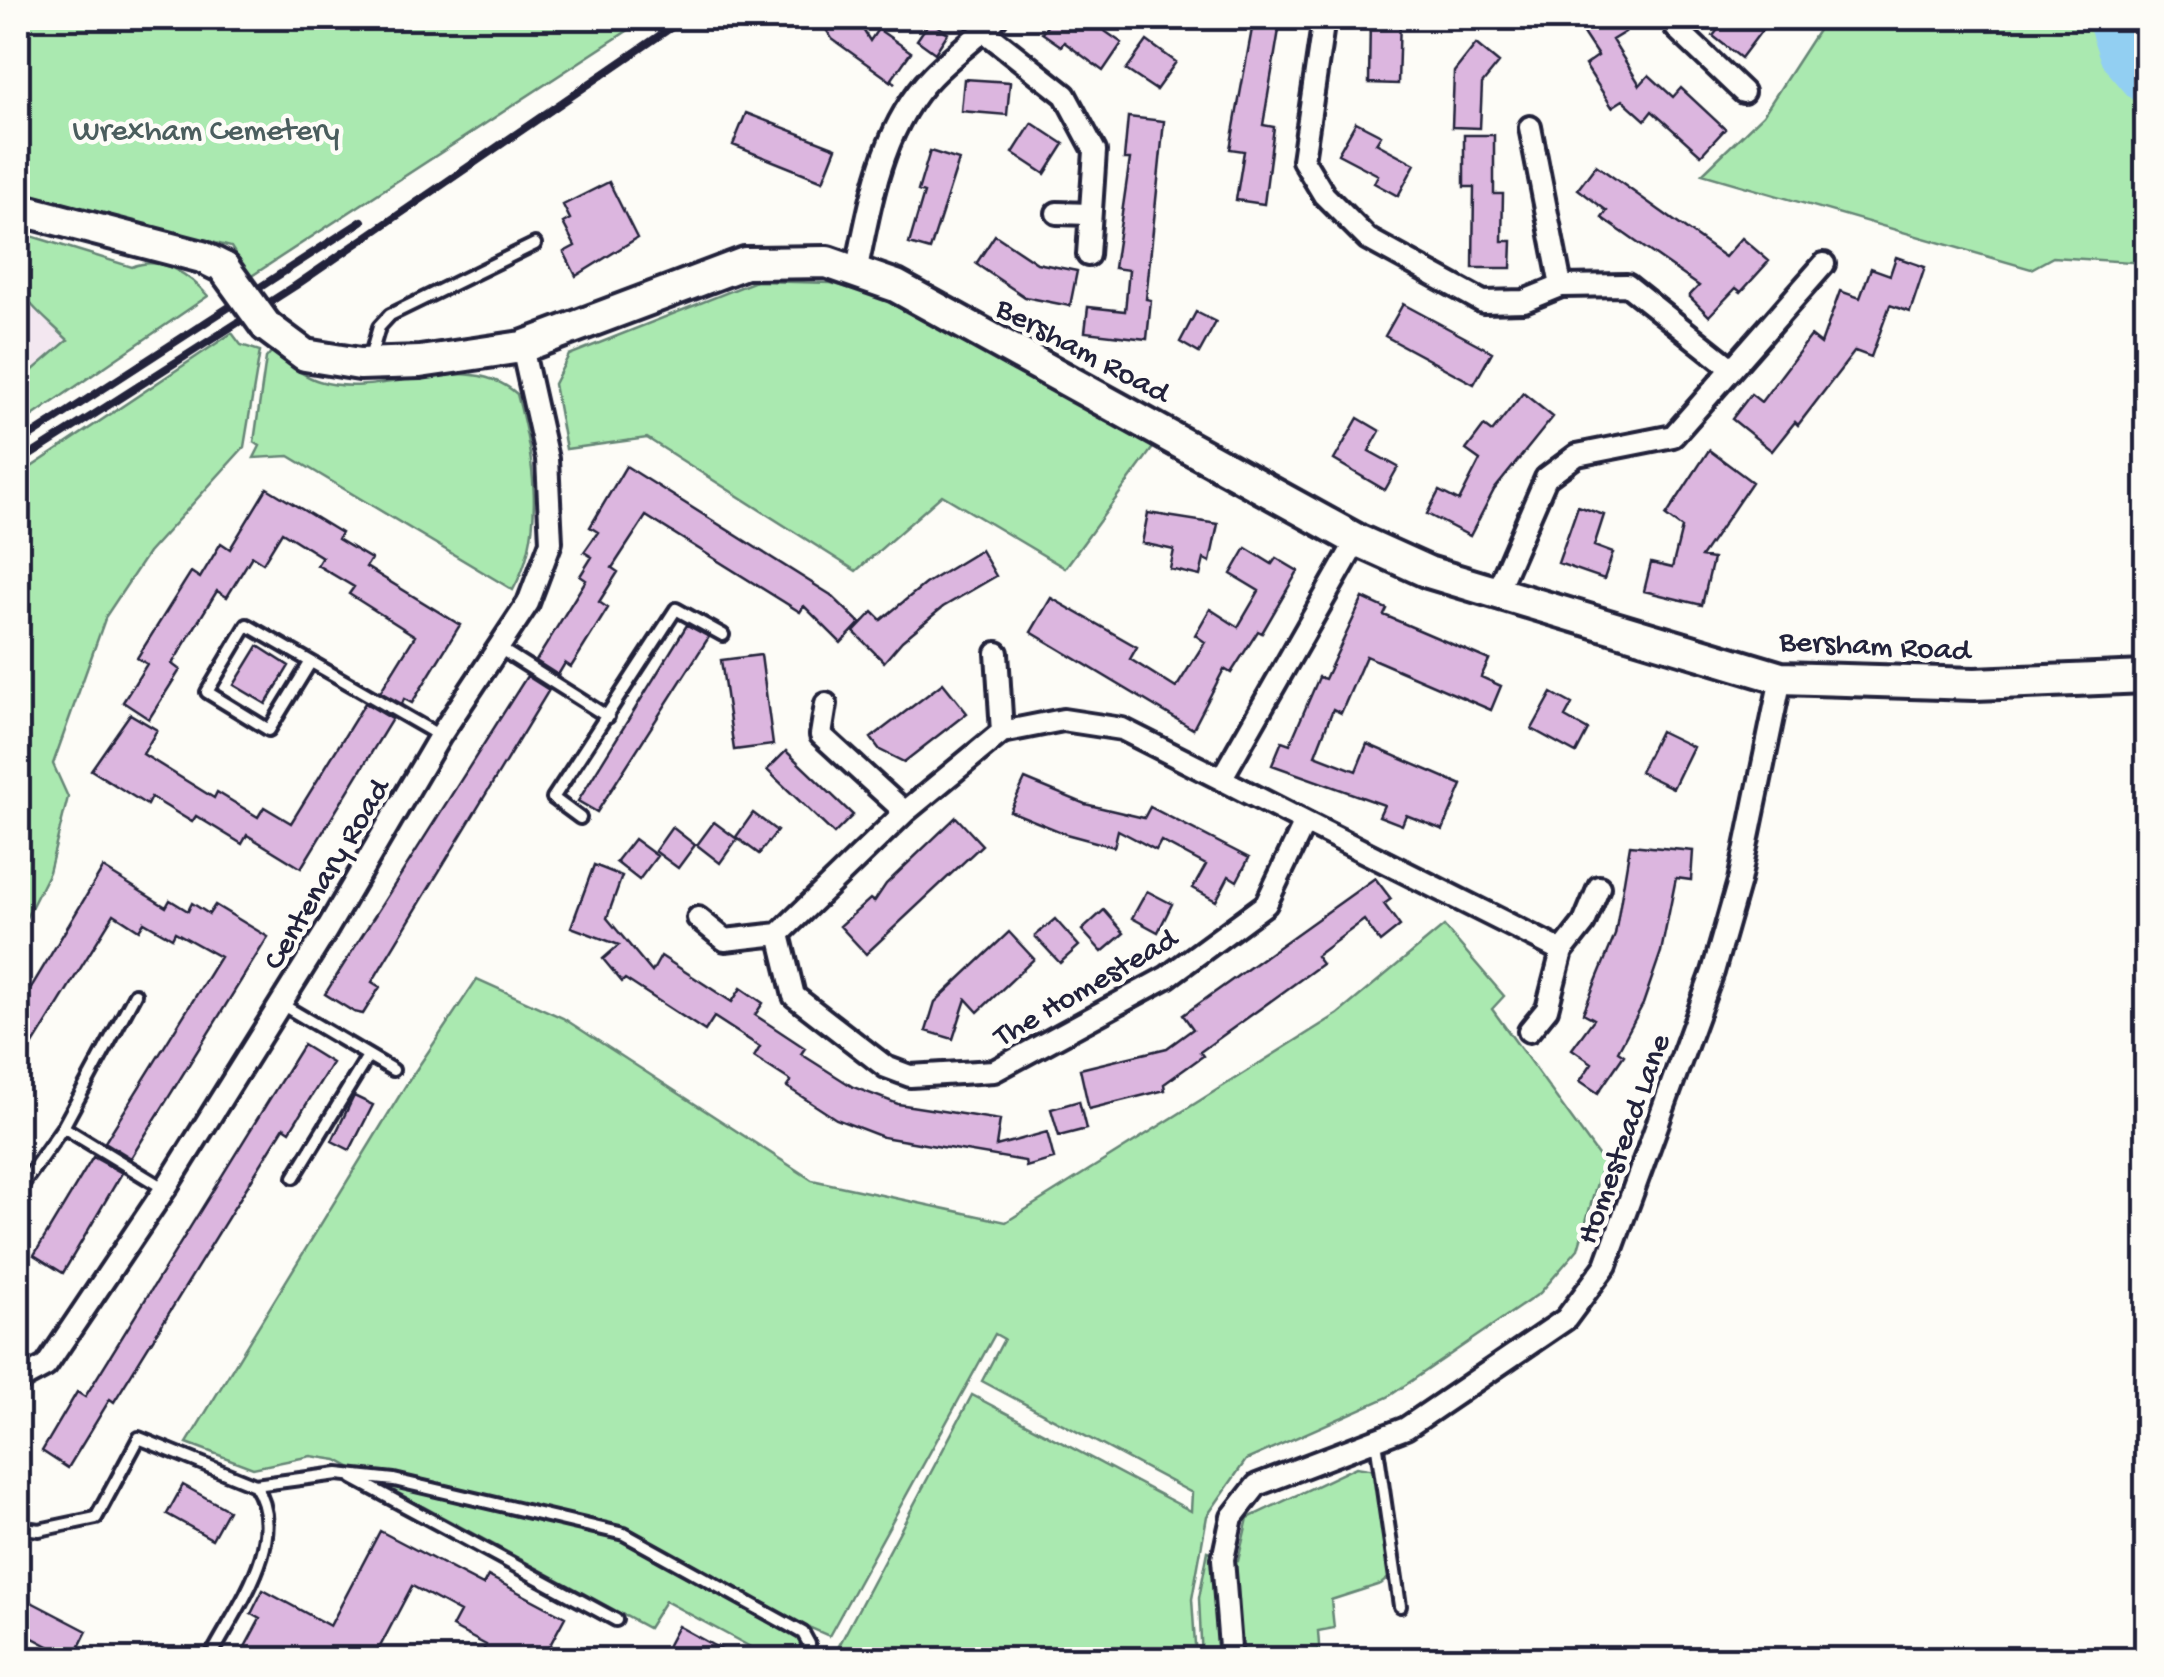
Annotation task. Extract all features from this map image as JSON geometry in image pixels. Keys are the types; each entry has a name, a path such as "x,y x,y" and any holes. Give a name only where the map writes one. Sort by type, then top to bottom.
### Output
{"main road":[{"name":"Bersham Road","path":"18,209 202,257 224,268 266,326 305,355 368,364 420,362 522,348 745,263 826,262 896,286 1357,540 1428,572 1780,678 1975,684 2146,677"}],"street":[{"path":"1324,18 1304,160 1324,195 1368,239 1484,302 1524,301 1561,286 1627,285 1730,367"},
{"path":"1683,18 1676,28 1743,92"},
{"path":"856,272 878,170 898,125 930,78 990,24 1065,95 1095,151 1088,255"},
{"path":"1530,127 1561,286"},
{"path":"1057,212 1090,214"},
{"path":"1497,591 1546,478 1577,456 1672,436 1824,264"},
{"name":"Centenary Road","path":"18,1381 46,1366 165,1188 440,736 528,604 551,542 547,460 522,348"},
{"path":"1221,779 1357,540"},
{"path":"997,653 1002,732"},
{"name":"Homestead Lane","path":"1231,1660 1223,1559 1232,1517 1257,1485 1406,1428 1566,1319 1606,1265 1713,972 1738,880 1780,678"},
{"path":"826,704 822,735 905,812"},
{"path":"698,918 725,940 780,934 905,812 1002,732 1063,720 1122,730 1562,951"},
{"name":"The Homestead","path":"780,934 794,996 886,1067 910,1076 994,1071 1168,978 1266,904 1305,822"},
{"path":"1529,1031 1547,1009 1562,951 1584,924 1598,887"}],"lane":[{"path":"368,364 379,327 390,315 535,244"},
{"path":"580,818 553,798 676,609 723,634"},
{"path":"310,662 269,730 206,692 247,625 440,736"},
{"path":"499,648 608,717"},
{"path":"18,1191 63,1128 135,994"},
{"path":"280,1004 393,1070"},
{"path":"294,1177 368,1056"},
{"path":"63,1128 165,1188"},
{"path":"18,1527 40,1530 96,1518 140,1438 255,1486 346,1474 394,1480 624,1534 804,1633 809,1644 803,1660"},
{"path":"1376,1440 1400,1606"},
{"path":"346,1474 616,1620"},
{"path":"209,1660 262,1556 270,1528 267,1504 255,1486"}],"shaded area":[{"path":"18,232 143,270 18,383"}],"green space":[{"name":"Wrexham Cemetery","path":"18,18 647,18 250,277 231,247 18,191"},
{"path":"1826,18 2105,18 2146,89 2146,263 2053,257 2031,269 1702,174 1763,115"},
{"path":"2121,18 2146,18 2146,56 2121,23"},
{"path":"18,232 132,267 164,265 184,274 208,296 18,426 18,383 68,340 25,295 19,272"},
{"path":"756,281 831,283 877,296 1155,445 1065,568 942,495 856,571 647,438 566,449 554,384 569,355"},
{"path":"232,333 241,345 260,351 244,447 148,553 106,616 53,764 68,797 49,872 18,934 18,476"},
{"path":"272,351 319,381 369,385 472,375 496,381 517,394 534,494 530,543 513,590 289,456 254,458 260,446 254,442 266,358"},
{"path":"1444,926 1504,996 1492,1009 1603,1162 1578,1249 1540,1293 1388,1397 1246,1460 1207,1516 1192,1599 1196,1659 1126,1659 1115,1654 1112,1660 832,1659 972,1395 1191,1511 1192,1493 982,1381 1004,1339 995,1334 829,1636 811,1628 794,1659 755,1659 758,1651 665,1601 648,1628 337,1460 311,1456 253,1468 187,1443 406,1085 477,979 563,1018 812,1180 1006,1222 1338,1014"},
{"path":"1356,1467 1376,1470 1391,1576 1381,1584 1331,1600 1334,1628 1318,1631 1320,1659 1202,1660 1199,1598 1208,1551 1238,1561 1248,1518"}],"building":[{"path":"819,18 856,18 870,41 878,29 911,52 892,79 895,84 832,39"},
{"path":"1053,18 1086,18 1122,43 1103,71 1064,42 1061,46 1042,33"},
{"path":"1254,18 1281,18 1263,125 1274,127 1264,204 1236,200 1244,151 1230,149"},
{"path":"1370,18 1400,18 1398,84 1369,83"},
{"path":"1573,18 1616,18 1625,32 1612,40 1640,85 1649,75 1673,97 1681,88 1725,129 1701,155 1652,111 1645,120 1623,100 1612,107 1585,65 1598,56"},
{"path":"1727,18 1771,18 1741,58 1713,36"},
{"path":"930,21 948,33 935,53 917,40"},
{"path":"1147,41 1176,62 1156,90 1126,70"},
{"path":"1476,44 1499,63 1482,84 1480,128 1452,127 1454,72"},
{"path":"964,79 1010,82 1007,115 961,111"},
{"path":"746,113 836,148 823,181 733,145"},
{"path":"1128,117 1164,121 1146,299 1151,300 1147,339 1085,332 1088,307 1125,311 1129,270 1114,268 1130,159 1124,159"},
{"path":"1356,122 1381,135 1376,143 1415,164 1398,196 1374,183 1378,175 1338,154"},
{"path":"1032,123 1064,144 1045,174 1013,153"},
{"path":"1464,135 1494,135 1494,194 1503,194 1502,241 1512,241 1511,268 1473,268 1474,187 1464,187"},
{"path":"930,151 959,160 930,250 909,244 924,193 918,191"},
{"path":"1596,165 1725,257 1742,238 1769,261 1741,292 1736,288 1709,316 1689,296 1699,286 1602,218 1607,211 1578,189"},
{"path":"609,182 637,238 576,276 564,252 575,246 563,223 570,219 563,205"},
{"path":"995,235 1037,263 1077,271 1070,306 1025,297 976,264"},
{"path":"1896,257 1925,267 1910,312 1890,305 1871,357 1855,351 1798,425 1795,422 1772,451 1732,419 1751,394 1761,402 1811,336 1821,344 1840,291 1860,298 1871,268 1890,275"},
{"path":"1403,304 1492,352 1474,384 1385,336"},
{"path":"1196,312 1216,322 1199,353 1180,342"},
{"path":"1523,393 1553,417 1494,490 1470,536 1427,514 1439,491 1459,501 1480,460 1466,450 1484,426 1492,432"},
{"path":"1358,418 1380,431 1369,451 1398,467 1385,490 1334,460"},
{"path":"1709,450 1752,482 1701,557 1713,559 1702,605 1644,591 1651,563 1672,568 1682,528 1666,516"},
{"path":"626,466 831,595 860,623 841,643 804,606 800,612 646,516 612,568 618,572 599,602 608,608 571,667 565,663 558,675 536,661 586,580 580,576 592,557 584,552 598,532 590,527"},
{"path":"267,488 341,533 338,539 371,559 366,567 460,625 412,703 404,699 402,704 380,692 415,636 349,594 354,587 317,565 322,557 282,532 263,563 252,556 227,597 217,591 172,664 180,670 149,719 123,702 147,664 137,658 191,572 200,578 221,543 230,549"},
{"path":"1578,506 1604,515 1594,546 1613,553 1604,579 1558,563"},
{"path":"1148,513 1218,524 1210,562 1204,559 1200,576 1170,569 1174,550 1142,543"},
{"path":"1246,548 1272,564 1276,558 1298,571 1262,633 1258,631 1231,673 1224,669 1193,729 1031,632 1051,598 1137,647 1130,659 1176,688 1205,642 1195,635 1210,609 1238,627 1259,591 1231,574"},
{"path":"981,550 996,576 943,607 902,641 884,662 854,632 873,612 881,620 925,584"},
{"path":"1363,598 1387,609 1384,615 1489,660 1481,677 1501,686 1491,710 1366,656 1341,713 1333,709 1315,755 1356,771 1367,744 1462,785 1443,830 1406,815 1402,825 1379,816 1384,805 1272,765 1282,741 1290,744 1319,677 1325,679"},
{"path":"687,625 709,637 597,812 578,801"},
{"path":"258,646 289,666 266,704 234,685"},
{"path":"761,655 773,745 734,750 721,660"},
{"path":"527,676 549,690 372,982 380,987 363,1014 354,1012 325,994"},
{"path":"943,683 967,713 904,762 880,750 871,738"},
{"path":"1552,693 1572,704 1565,717 1588,730 1576,753 1532,729"},
{"path":"365,703 392,719 301,868 247,835 242,844 196,816 192,822 151,797 147,805 91,770 130,714 157,730 143,754 214,798 217,792 258,817 264,807 291,823"},
{"path":"1660,731 1693,747 1673,788 1640,772"},
{"path":"786,751 853,815 834,834 767,770"},
{"path":"1025,779 1085,804 1144,818 1150,807 1249,858 1237,881 1229,876 1216,901 1193,888 1206,865 1161,841 1156,850 1118,830 1114,847 1066,834 1010,811"},
{"path":"753,813 777,831 759,854 736,837"},
{"path":"956,817 982,845 866,954 840,926 870,899 874,902 886,884"},
{"path":"714,822 737,839 720,863 697,845"},
{"path":"672,827 695,845 678,868 655,851"},
{"path":"634,839 657,856 639,880 616,862"},
{"path":"1630,845 1693,851 1691,880 1676,878 1661,952 1643,1004 1618,1051 1624,1055 1598,1093 1580,1081 1592,1063 1572,1049 1594,1019 1583,1013 1615,935"},
{"path":"594,865 622,876 607,918 652,972 661,956 732,1002 741,988 763,1003 755,1015 805,1048 801,1054 853,1087 898,1104 1000,1120 996,1146 1047,1132 1054,1159 1026,1167 1025,1161 883,1137 836,1119 787,1087 791,1081 754,1057 760,1047 714,1017 705,1031 625,979 622,982 603,959 619,945 571,927"},
{"path":"103,868 166,907 170,900 188,911 192,903 209,914 215,905 268,937 131,1158 105,1142 220,957 175,932 172,938 144,922 139,930 114,914 18,1069 18,1009"},
{"path":"1375,878 1391,899 1384,904 1400,926 1380,942 1364,920 1316,956 1322,964 1200,1052 1203,1056 1164,1084 1165,1090 1089,1109 1080,1069 1167,1048 1193,1029 1183,1015"},
{"path":"1147,891 1172,904 1158,932 1132,918"},
{"path":"1104,910 1124,933 1102,952 1082,930"},
{"path":"1055,919 1079,946 1060,963 1035,936"},
{"path":"1009,932 1034,959 978,1012 966,999 953,1039 926,1031 935,1002"},
{"path":"303,1045 332,1063 290,1131 284,1127 114,1402 110,1399 68,1468 42,1451 77,1392 85,1397"},
{"path":"354,1096 373,1105 350,1150 332,1141"},
{"path":"1079,1101 1086,1129 1059,1136 1051,1109"},
{"path":"93,1157 122,1173 63,1273 34,1255"},
{"path":"183,1485 228,1510 212,1539 167,1514"},
{"path":"380,1531 483,1585 488,1576 565,1617 542,1660 478,1660 486,1645 452,1627 460,1612 412,1586 373,1660 238,1660 260,1619 251,1614 263,1590 330,1626"},
{"path":"18,1595 87,1631 73,1659 18,1630"},
{"path":"678,1626 740,1660 660,1660"}],"waterway":[{"path":"2111,18 2123,53 2146,80"}],"railway":[{"path":"18,463 295,286 685,18"},
{"path":"18,444 362,221"}]}
